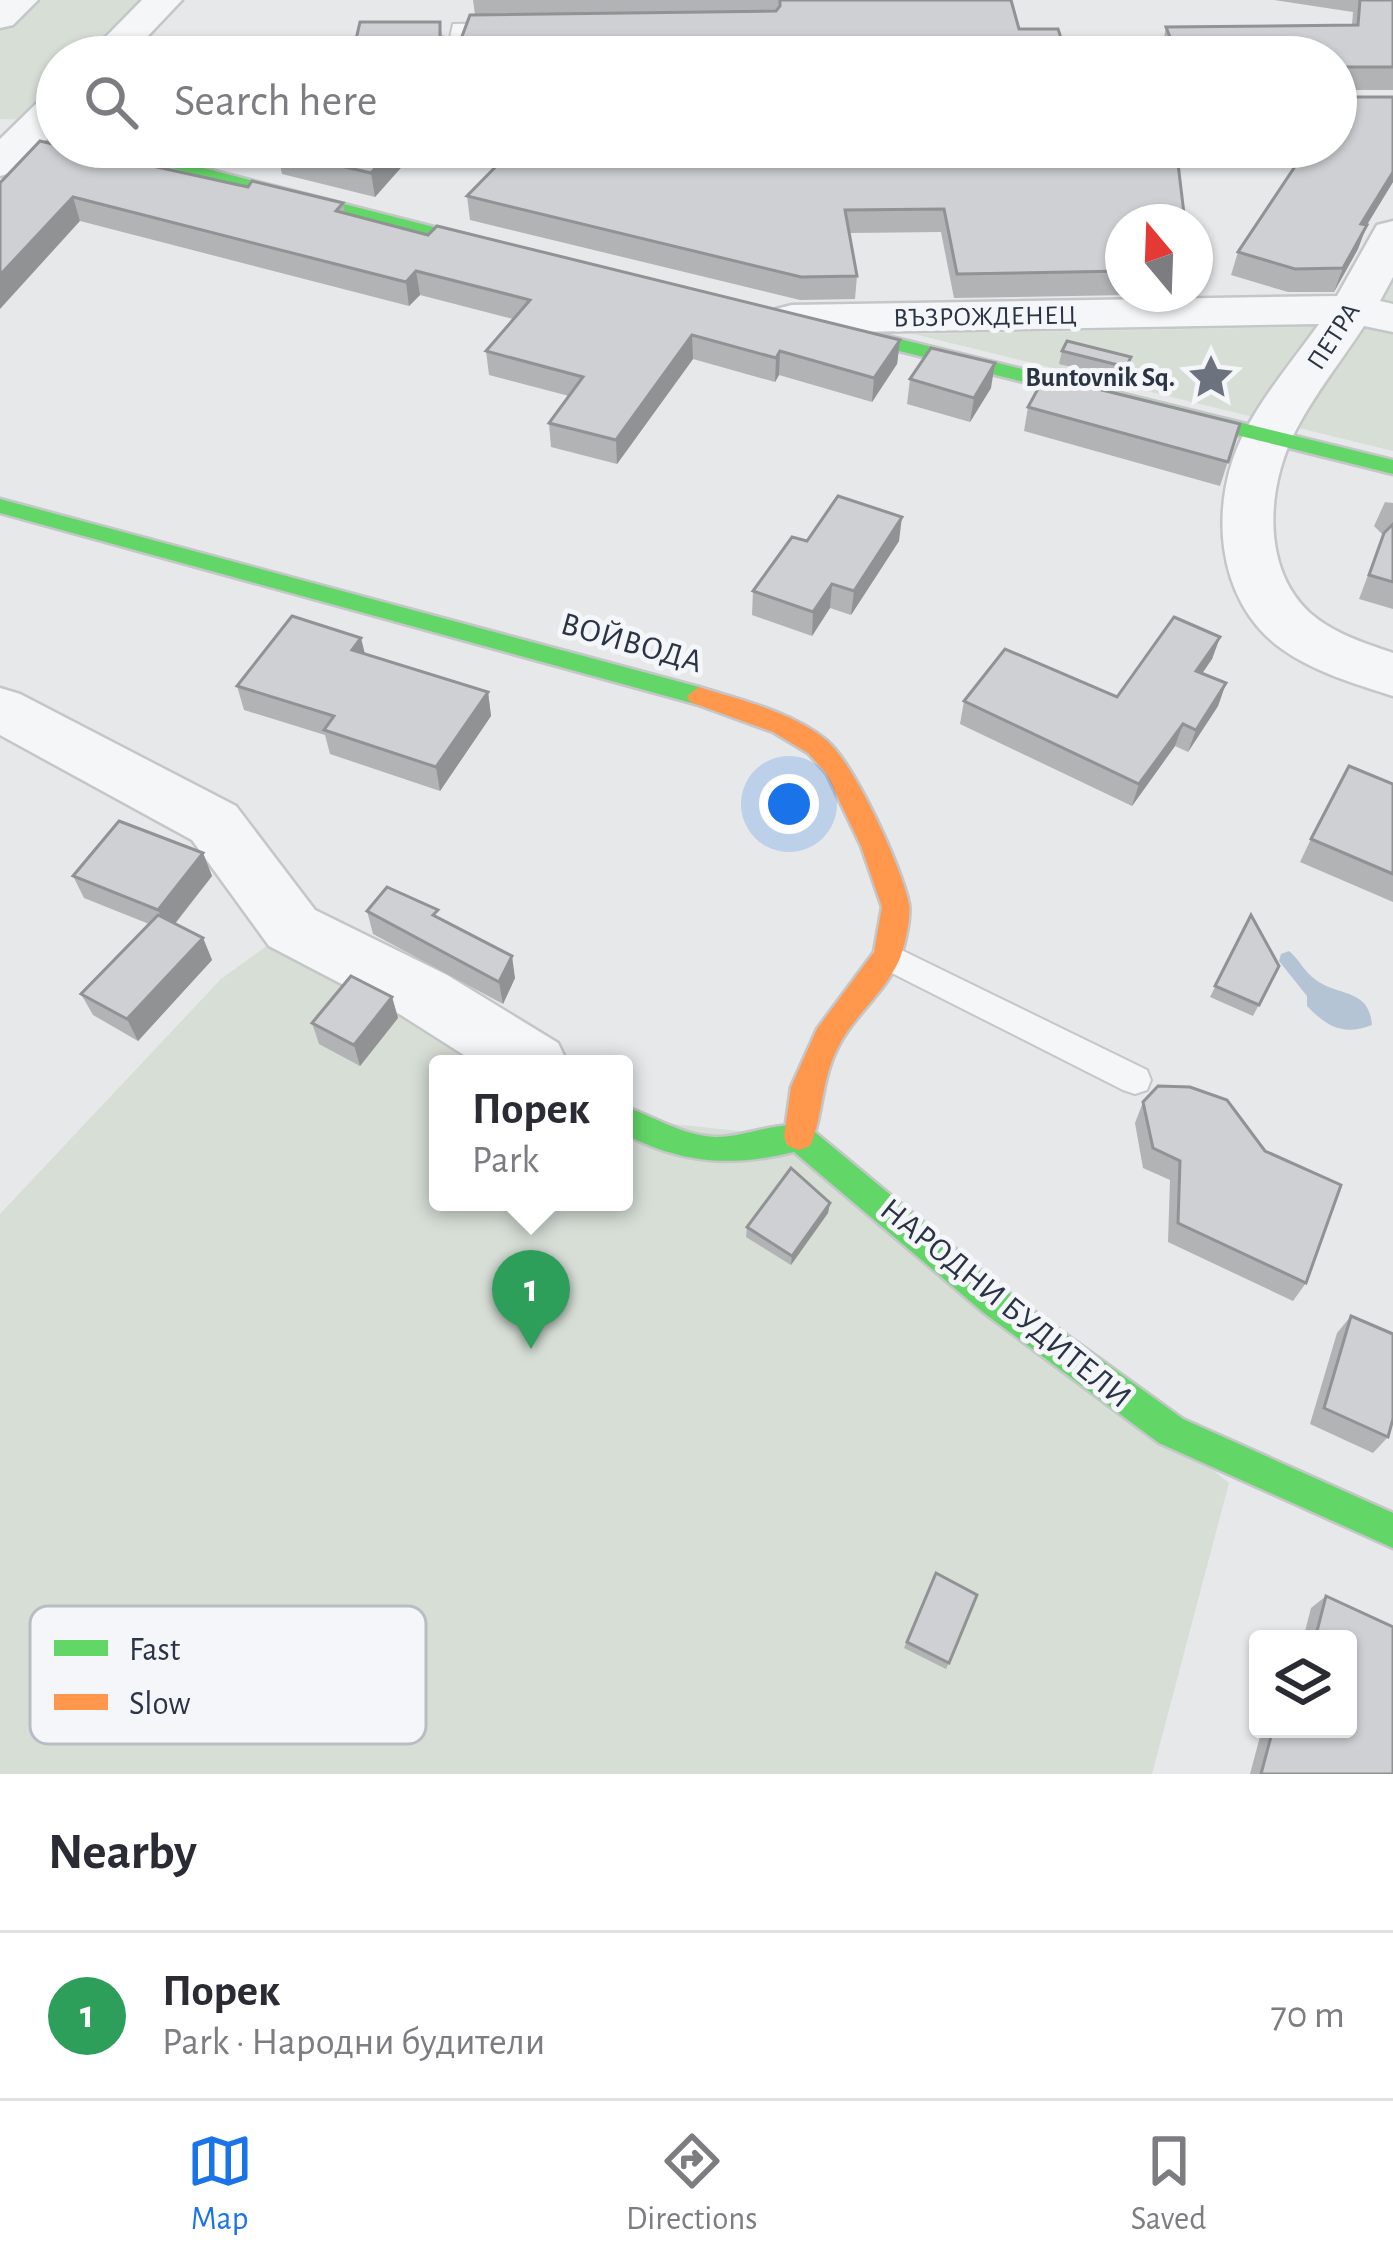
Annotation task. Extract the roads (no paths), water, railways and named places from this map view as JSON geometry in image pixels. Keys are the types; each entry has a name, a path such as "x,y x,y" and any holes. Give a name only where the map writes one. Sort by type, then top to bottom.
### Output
{"street":[{"path":"0,17 19,0"},
{"path":"127,36 163,0"},
{"path":"0,163 35,123"},
{"path":"183,168 561,262"},
{"name":"ПЕТРА","path":"1268,435 1372,314 1393,234"},
{"name":"ВЪЗРОЖДЕНЕЦ","path":"780,316 1372,314"},
{"name":"ВЪЗРОЖДЕНЕЦ","path":"780,316 1393,467"},
{"path":"1268,435 1247,527 1249,558 1267,597 1291,628 1331,652 1393,675"},
{"name":"ВОЙВОДА","path":"0,506 683,691 782,724 817,746 836,767 874,846 896,907 886,956 827,1038 806,1088 799,1137"},
{"path":"0,709 214,823 292,928 424,994 520,1055"},
{"path":"633,1124 678,1150 723,1157 799,1137"},
{"name":"НАРОДНИ БУДИТЕЛИ","path":"799,1137 995,1302 1171,1431 1393,1531"}],"lane":[{"path":"458,36 459,28 521,27"},
{"path":"886,956 1135,1080"}],"water":[{"path":"1289,951 1316,980 1359,999 1372,1025 1344,1029 1314,1013 1307,1006 1307,996 1279,961"}],"place":[{"name":"Buntovnik Sq.","path":"1211,377"},
{"name":"Порек","path":"531,1349"}]}
